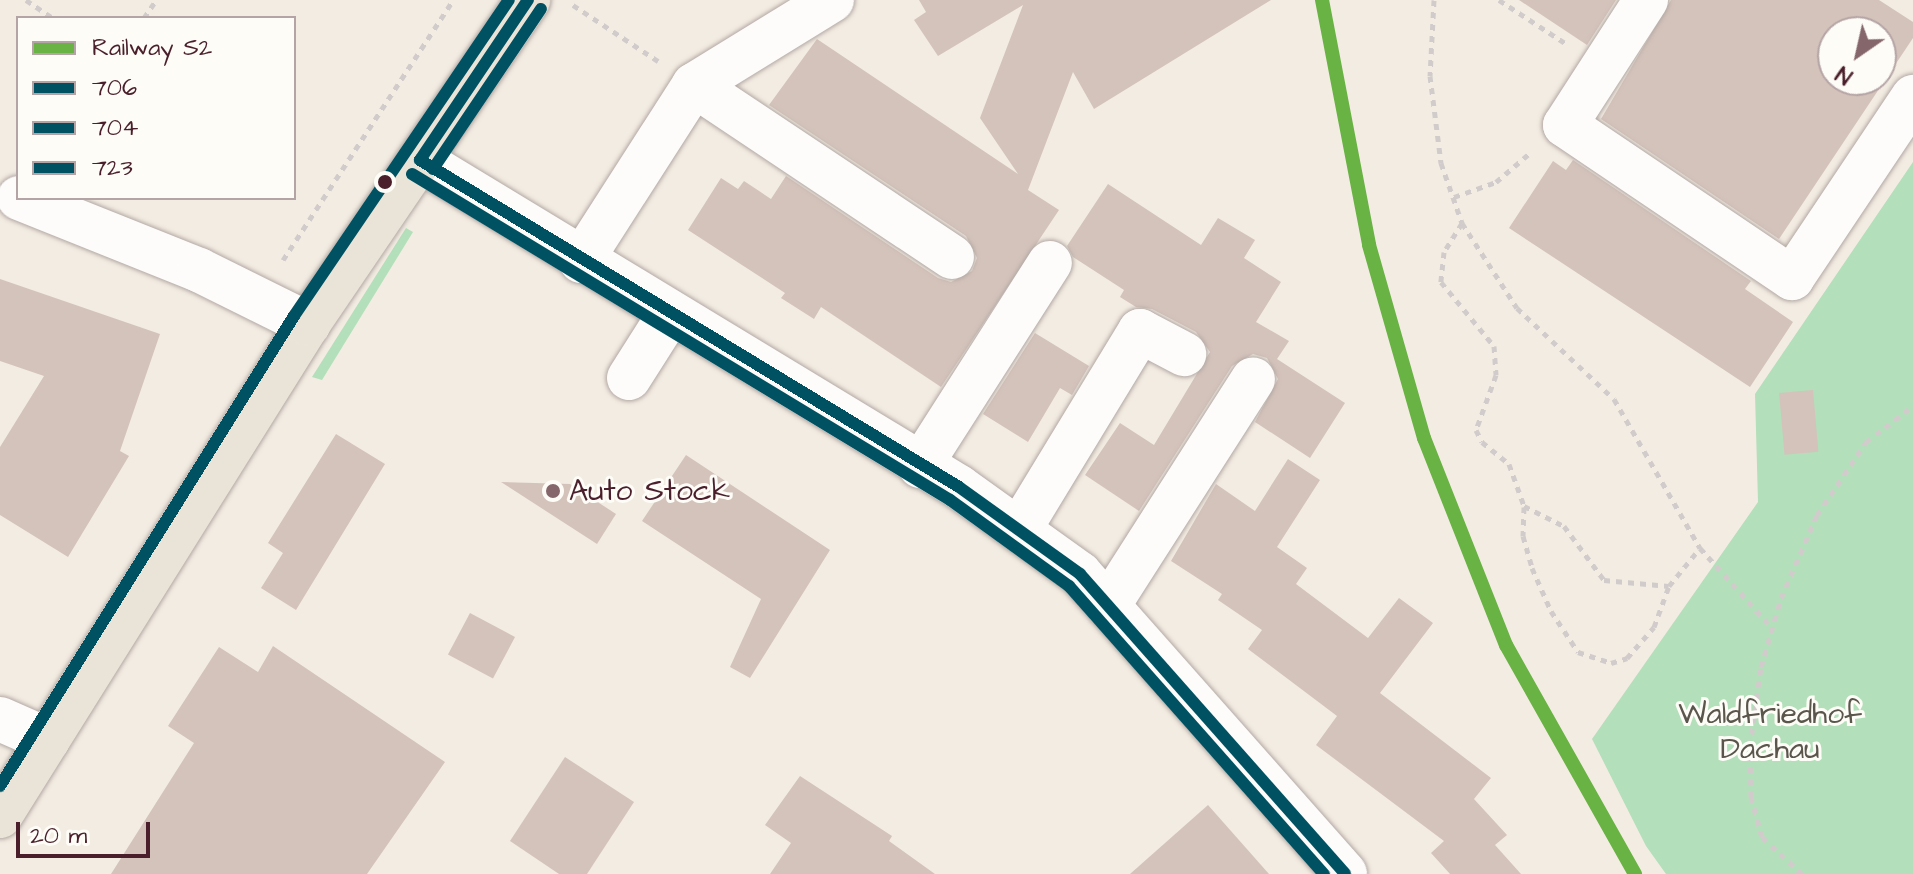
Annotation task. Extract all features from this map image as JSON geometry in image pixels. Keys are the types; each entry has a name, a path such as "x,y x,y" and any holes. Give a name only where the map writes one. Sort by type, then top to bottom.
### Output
{"main road":[{"path":"0,816 308,324 528,0"}],"street":[{"path":"581,261 694,85 832,0"},
{"path":"1646,0 1565,125 1792,278 1913,97"},
{"path":"694,85 952,257"},
{"path":"420,160 920,466 1080,574 1345,874"},
{"path":"24,200 258,299 308,324"},
{"path":"920,466 1050,263"},
{"path":"629,378 669,315"},
{"path":"1019,530 1140,331 1184,354"},
{"path":"1108,606 1253,379"},
{"path":"0,719 48,740"}],"path":[{"path":"26,0 50,16"},
{"path":"258,299 453,0"},
{"path":"565,0 694,85"},
{"path":"1434,0 1430,76 1441,163 1462,223 1517,308 1614,399 1700,548 1772,628"},
{"path":"1499,0 1602,67"},
{"path":"1454,197 1496,182 1565,125"},
{"path":"1462,223 1444,252 1441,282 1494,346 1496,375 1476,430 1482,442 1509,464 1524,506 1523,536 1532,568 1551,611 1578,652 1611,663 1627,658 1654,627 1669,586 1700,548"},
{"path":"1802,874 1762,837 1751,797 1750,746 1772,628 1817,515 1866,442 1913,406"},
{"path":"1524,506 1564,526 1604,580 1669,586"}],"green space":[{"name":"Waldfriedhof Dachau","path":"1913,162 1913,874 1666,874 1646,846 1592,739 1758,502 1755,394"},
{"path":"406,228 413,232 322,380 312,377"}],"building":[{"path":"919,0 1271,0 1094,109 1073,72 1028,190 1059,210 941,387 821,307 814,319 781,298 785,293 688,230 721,178 738,189 744,181 771,199 786,176 938,278 951,282 972,271 977,258 966,236 769,105 817,39 1018,174 980,118 1023,5 938,56 914,20 926,12"},
{"path":"1519,0 1616,0 1587,45"},
{"path":"1671,0 1879,0 1913,22 1913,38 1897,62 1897,16 1817,16 1817,96 1874,96 1779,239 1601,119"},
{"path":"1573,160 1751,281 1745,289 1793,322 1750,387 1509,228 1553,161 1566,170"},
{"path":"1108,184 1201,245 1218,218 1255,240 1244,258 1281,282 1256,322 1289,341 1277,359 1345,403 1310,458 1255,422 1278,379 1267,358 1253,354 1232,366 1139,511 1085,475 1120,423 1154,445 1210,352 1196,332 1152,309 1136,307 1120,297 1124,290 1073,257 1067,246"},
{"path":"0,279 160,334 120,451 129,456 68,557 0,515 0,447 44,376 0,361"},
{"path":"1035,333 1089,366 1072,395 1060,388 1028,442 983,414"},
{"path":"1813,390 1818,452 1785,455 1779,393"},
{"path":"336,434 385,464 296,610 261,588 283,553 268,543"},
{"path":"686,455 830,550 750,678 730,667 761,599 642,521"},
{"path":"1288,459 1320,480 1277,547 1307,568 1296,584 1368,638 1399,598 1433,623 1380,693 1491,778 1474,799 1507,835 1495,845 1521,874 1450,874 1431,853 1444,841 1316,745 1337,716 1248,649 1262,630 1218,600 1222,594 1171,561 1216,484 1255,511"},
{"path":"501,482 570,484 616,514 597,544"},
{"path":"470,613 515,637 493,678 448,654"},
{"path":"273,646 445,762 367,874 111,874 194,743 168,726 219,647 258,672"},
{"path":"565,757 634,802 587,874 559,874 510,841"},
{"path":"800,776 892,836 889,841 935,874 770,874 791,843 765,825"},
{"path":"1208,805 1269,874 1130,874"}],"rail line":[{"name":"S2","path":"1322,0 1369,245 1424,438 1506,645 1635,874"}],"transit line":[{"name":"723","path":"0,786 294,316 509,0"},
{"name":"706","path":"420,160 528,0"},
{"name":"704","path":"433,169 541,9"},
{"name":"706","path":"420,160 959,487 1080,574 1345,874"},
{"name":"704","path":"412,174 950,500 1069,586 1324,874"}],"place":[{"name":"Auto Stock","path":"553,491"}]}
